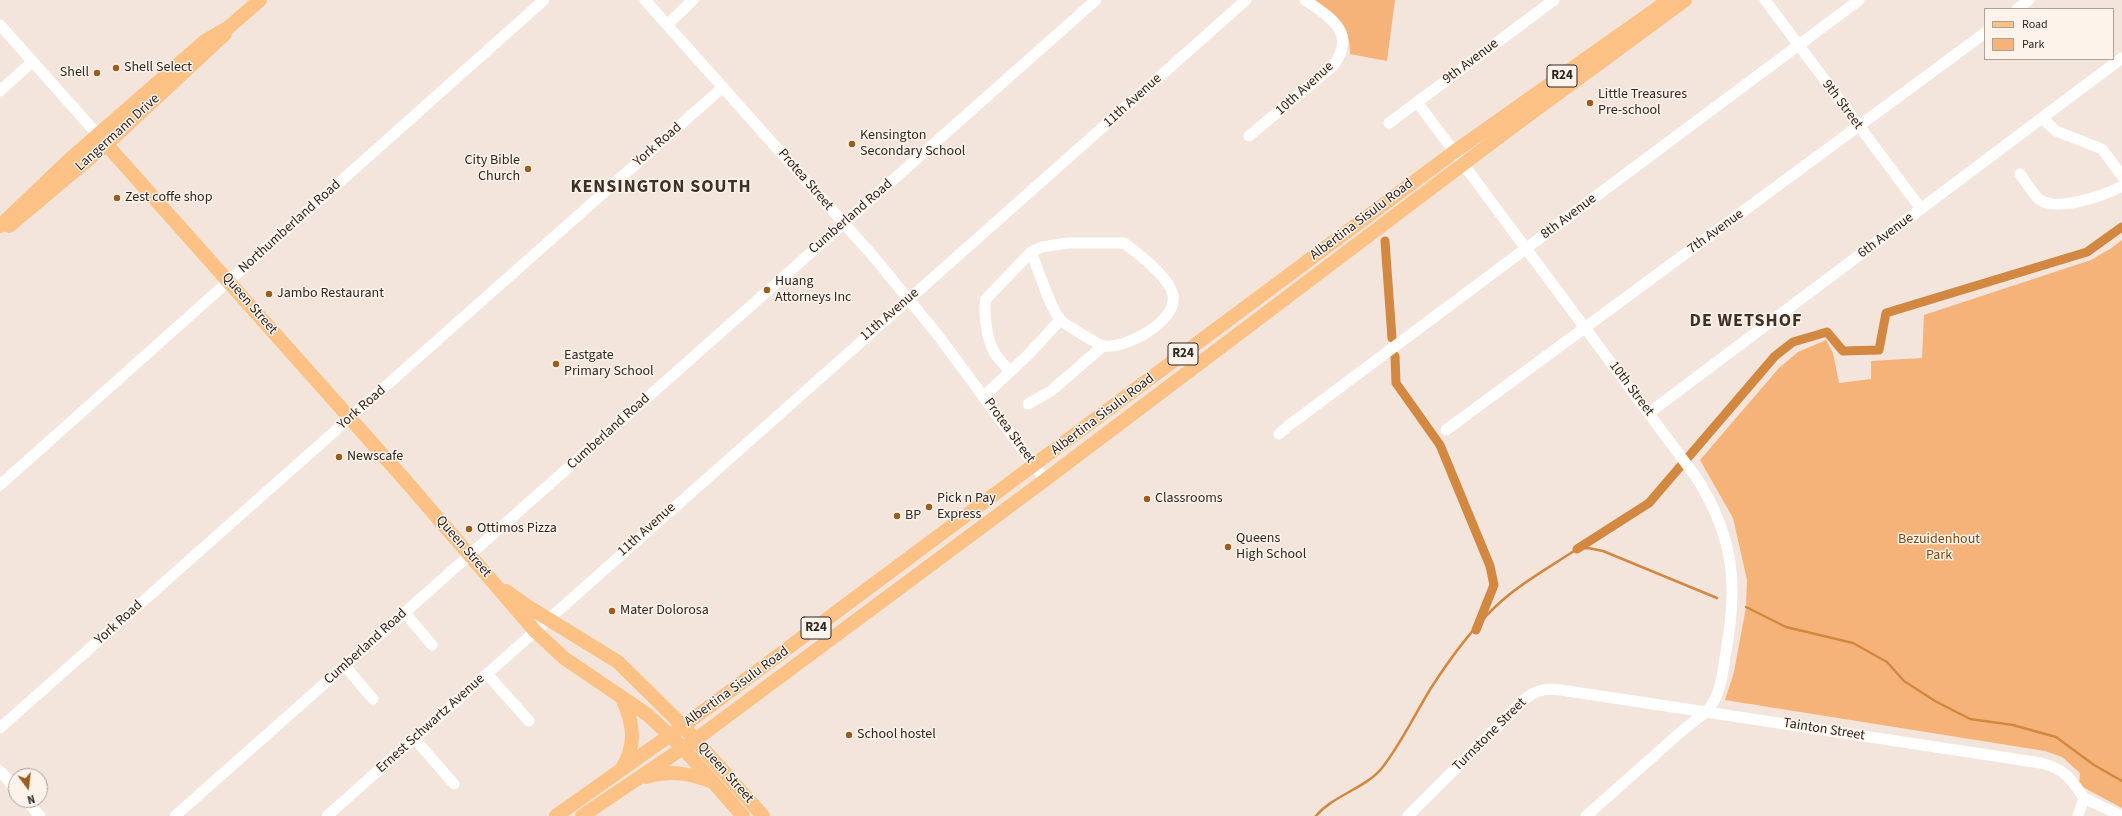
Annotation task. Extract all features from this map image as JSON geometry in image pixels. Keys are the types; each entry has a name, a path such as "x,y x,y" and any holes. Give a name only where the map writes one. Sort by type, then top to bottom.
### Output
{"main road":[{"name":"Langermann Drive","path":"0,226 218,42 229,27 260,0"},
{"name":"Albertina Sisulu Road","path":"556,816 618,774 670,736 1454,152 1669,0"},
{"name":"Albertina Sisulu Road","path":"582,816 695,740 1045,480 1462,164 1685,0"},
{"name":"Langermann Drive","path":"0,230 20,218 102,140"},
{"name":"Queen Street","path":"102,140 350,418 497,585 507,601 535,631 564,658 648,715 683,748 742,816"},
{"name":"Queen Street","path":"497,585 548,619 618,662 683,726 763,816"},
{"path":"618,774 627,761 633,740 632,722 622,697"},
{"path":"634,780 670,772 687,774 711,781"}],"street":[{"name":"Northumberland Road","path":"0,485 544,0"},
{"name":"Protea Street","path":"645,0 909,300 984,396 1045,480"},
{"path":"667,25 693,0"},
{"name":"Cumberland Road","path":"175,816 844,225 1096,0"},
{"name":"11th Avenue","path":"535,631 1246,0"},
{"name":"10th Avenue","path":"1249,136 1333,66 1340,57 1342,43 1340,30 1337,25 1305,0"},
{"name":"9th Avenue","path":"1389,124 1554,0"},
{"name":"9th Street","path":"1765,0 1797,45 1921,209"},
{"name":"8th Avenue","path":"1279,434 1859,0"},
{"path":"2018,8 2029,0"},
{"name":"Queen Street","path":"0,25 102,140"},
{"name":"7th Avenue","path":"1446,430 1984,34"},
{"name":"6th Avenue","path":"1649,413 2122,58"},
{"path":"0,91 32,62"},
{"name":"York Road","path":"0,728 723,87"},
{"name":"10th Street","path":"1417,102 1685,461 1706,492 1727,546 1732,578 1732,615 1724,664 1717,695 1706,712"},
{"path":"2042,118 2056,131 2102,148 2122,176"},
{"path":"2020,174 2039,199 2048,203 2063,204 2104,195 2122,186"},
{"path":"1010,372 992,346 985,302 988,295 1031,252 1042,247 1068,243 1124,243 1166,281 1173,299 1172,307 1167,314 1143,336 1129,341 1103,346 1052,391 1028,404"},
{"path":"1031,252 1060,320 1103,346"},
{"path":"984,396 1010,372 1060,320"},
{"path":"404,613 432,645"},
{"name":"Ernest Schwartz Avenue","path":"327,816 535,631"},
{"path":"346,666 373,700"},
{"path":"487,674 529,721"},
{"name":"Turnstone Street","path":"1408,816 1524,699 1537,691 1550,688 1706,712"},
{"path":"1586,816 1706,712"},
{"name":"Tainton Street","path":"1706,712 2041,763 2061,770 2069,776 2084,798"},
{"path":"414,738 454,784"},
{"path":"0,771 8,780"},
{"path":"2078,816 2084,798 2122,816"},
{"path":"33,808 40,816"}],"green space":[{"path":"1313,0 1395,0 1387,61 1350,54 1348,35 1345,28 1335,16"},
{"name":"Bezuidenhout Park","path":"2122,240 2122,808 2079,785 2080,773 2062,757 2045,751 1725,700 1734,672 1746,607 1747,580 1733,518 1700,460 1779,368 1798,352 1826,340 1833,353 1839,383 1871,379 1871,361 1922,358 1924,315 2091,260"}],"waterway":[{"path":"1577,549 1649,503 1775,356 1793,342 1827,332 1843,351 1879,350 1886,313 2087,252 2122,227"},
{"path":"1385,241 1392,338"},
{"path":"1395,356 1396,383 1440,445 1490,566 1494,585 1476,630"},
{"path":"1316,816 1331,803 1367,781 1382,768 1408,729 1431,688 1445,667 1469,635 1486,616 1514,591 1577,549 1588,548 1603,551 1717,598"},
{"path":"1746,607 1786,627 1853,643 1887,662 1904,681 1935,701 1970,719 2013,725 2056,737 2094,765 2122,781"}],"place":[{"name":"Shell Select","path":"116,68"},
{"name":"Shell","path":"97,73"},
{"name":"Little Treasures Pre-school","path":"1590,103"},
{"name":"Kensington Secondary School","path":"852,144"},
{"name":"City Bible Church","path":"528,169"},
{"name":"Zest coffe shop","path":"117,198"},
{"name":"Huang Attorneys Inc","path":"767,290"},
{"name":"Jambo Restaurant","path":"269,294"},
{"name":"Eastgate Primary School","path":"556,364"},
{"name":"Newscafe","path":"339,457"},
{"name":"Classrooms","path":"1147,499"},
{"name":"Pick n Pay Express","path":"929,507"},
{"name":"BP","path":"897,516"},
{"name":"Ottimos Pizza","path":"469,529"},
{"name":"Queens High School","path":"1228,547"},
{"name":"Mater Dolorosa","path":"612,611"},
{"name":"School hostel","path":"849,735"}],"district":[{"name":"KENSINGTON SOUTH","path":"661,188"},
{"name":"DE WETSHOF","path":"1746,322"}]}
